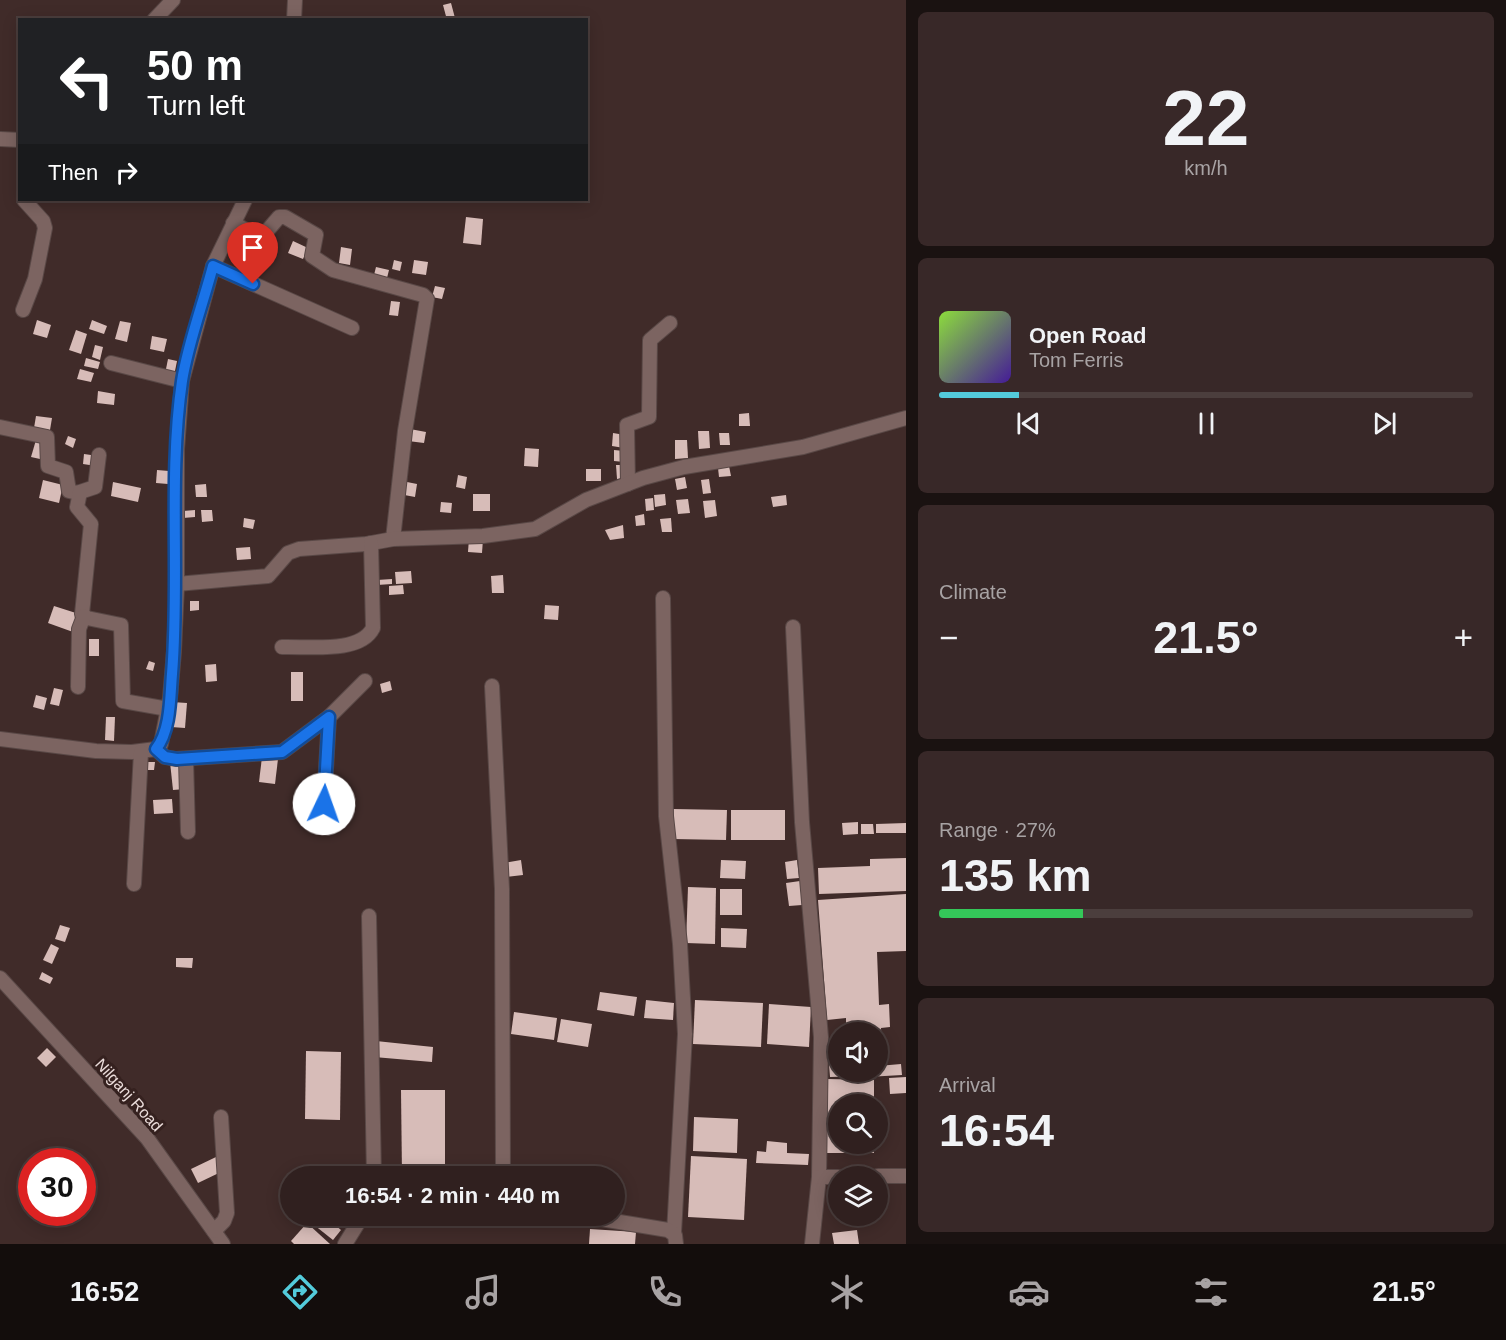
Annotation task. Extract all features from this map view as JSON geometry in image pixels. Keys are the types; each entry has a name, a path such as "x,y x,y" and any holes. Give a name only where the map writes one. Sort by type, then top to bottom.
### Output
{"street":[{"path":"156,18 173,0"},
{"path":"294,18 296,0"},
{"path":"0,139 18,140"},
{"path":"22,310 36,275 45,228 43,221 25,201"},
{"path":"156,749 164,735 168,709 177,584 177,449 182,381 213,266 244,201"},
{"path":"233,223 261,238 279,218 285,217 316,235 312,256 328,268 427,298 405,431 393,538"},
{"path":"213,266 352,328"},
{"path":"628,484 627,425 649,417 650,340 670,323"},
{"path":"111,363 182,381"},
{"path":"177,584 268,576 294,550 371,543 393,538 483,536 529,531 543,526 586,500 684,467 803,447 906,418"},
{"path":"0,427 47,436 48,466 66,472 69,491 78,493 95,487 99,455"},
{"path":"78,493 77,509 91,524 84,616 79,629 78,687"},
{"path":"282,646 355,645 370,634 373,628 371,543"},
{"path":"624,1226 675,1238 685,1034 680,944 666,816 663,598"},
{"path":"84,616 121,625 123,701 168,709"},
{"path":"793,627 800,800 821,1037 819,1177 812,1244"},
{"path":"0,739 96,751 141,752 156,749 169,759 282,752 329,717 365,681"},
{"path":"492,686 501,889 503,1166"},
{"path":"324,804 329,717"},
{"path":"134,884 141,752"},
{"path":"186,759 188,832"},
{"path":"369,916 374,1166"},
{"name":"Nilganj Road","path":"0,978 147,1137 223,1244"},
{"path":"214,1232 224,1221 227,1213 221,1117"},
{"path":"888,1176 906,1176"},
{"path":"819,1177 828,1177"},
{"path":"345,1244 356,1226"}],"building":[{"path":"451,3 455,18 446,18 443,5"},
{"path":"466,217 483,219 481,245 463,243"},
{"path":"293,241 308,248 303,259 288,253"},
{"path":"341,247 352,249 350,265 339,263"},
{"path":"394,260 402,262 400,271 392,269"},
{"path":"414,260 428,262 426,275 412,273"},
{"path":"376,267 389,270 387,278 374,275"},
{"path":"435,286 445,288 442,299 432,297"},
{"path":"391,301 400,302 398,316 389,315"},
{"path":"37,320 51,325 47,338 33,334"},
{"path":"92,320 107,326 104,334 89,329"},
{"path":"120,321 131,323 127,342 115,339"},
{"path":"76,330 87,334 81,354 69,350"},
{"path":"152,336 167,339 164,352 150,349"},
{"path":"95,345 103,347 100,360 92,357"},
{"path":"86,358 100,362 98,369 84,366"},
{"path":"168,359 177,361 174,376 165,374"},
{"path":"80,369 94,373 91,382 77,379"},
{"path":"98,391 115,394 114,405 97,403"},
{"path":"749,413 750,426 739,426 739,414"},
{"path":"36,416 52,418 50,430 34,428"},
{"path":"410,429 426,432 424,443 408,441"},
{"path":"698,431 709,431 710,448 699,449"},
{"path":"613,433 625,435 624,448 612,446"},
{"path":"719,433 729,433 730,445 720,445"},
{"path":"68,436 76,439 73,448 65,444"},
{"path":"36,440 44,442 40,459 31,457"},
{"path":"675,440 687,440 688,458 675,459"},
{"path":"525,448 539,449 538,467 524,466"},
{"path":"614,450 624,451 624,462 614,461"},
{"path":"84,454 98,456 96,466 83,464"},
{"path":"616,465 623,465 624,478 617,479"},
{"path":"729,466 731,476 719,477 718,468"},
{"path":"586,469 601,469 601,481 586,481"},
{"path":"157,470 169,471 168,484 156,483"},
{"path":"458,475 467,477 465,489 456,487"},
{"path":"685,477 687,488 677,490 675,479"},
{"path":"709,479 711,493 703,494 701,480"},
{"path":"43,480 63,485 59,503 39,498"},
{"path":"402,481 417,484 415,497 399,494"},
{"path":"113,482 141,488 138,502 111,496"},
{"path":"206,484 207,497 196,497 195,485"},
{"path":"473,494 490,494 490,511 473,511"},
{"path":"665,494 666,505 655,507 654,495"},
{"path":"786,495 787,505 773,507 771,497"},
{"path":"653,498 654,510 646,511 645,499"},
{"path":"688,499 690,513 678,514 676,500"},
{"path":"715,500 717,516 705,518 703,501"},
{"path":"441,502 452,503 451,513 440,512"},
{"path":"195,510 195,517 183,518 183,511"},
{"path":"201,510 212,510 213,521 202,522"},
{"path":"644,514 645,525 636,526 635,516"},
{"path":"244,518 255,520 253,529 243,527"},
{"path":"671,518 672,532 662,532 660,519"},
{"path":"623,525 624,538 610,540 605,530"},
{"path":"469,538 483,539 482,553 468,552"},
{"path":"250,547 251,559 237,560 236,548"},
{"path":"411,571 412,583 396,584 395,572"},
{"path":"503,575 504,593 492,593 491,576"},
{"path":"392,579 392,584 377,585 377,580"},
{"path":"403,585 404,594 389,595 389,586"},
{"path":"190,601 199,601 199,610 190,611"},
{"path":"545,605 559,606 558,620 544,619"},
{"path":"54,606 79,614 73,632 48,623"},
{"path":"89,639 99,639 99,656 89,656"},
{"path":"149,661 155,663 153,671 146,669"},
{"path":"216,664 217,681 206,682 205,665"},
{"path":"291,672 303,672 303,701 291,701"},
{"path":"390,681 392,690 382,693 380,684"},
{"path":"54,688 63,690 59,706 50,704"},
{"path":"36,695 47,698 44,710 33,707"},
{"path":"172,702 187,703 185,728 171,727"},
{"path":"106,717 115,717 114,741 105,740"},
{"path":"262,757 278,759 275,784 259,782"},
{"path":"183,761 185,789 173,790 170,762"},
{"path":"141,762 155,762 154,770 141,770"},
{"path":"172,799 173,813 154,814 153,800"},
{"path":"673,809 727,810 726,840 673,839"},
{"path":"731,810 785,810 785,840 731,840"},
{"path":"858,822 858,834 843,835 842,823"},
{"path":"906,823 906,833 876,833 876,824"},
{"path":"861,824 873,824 874,834 861,834"},
{"path":"906,858 906,891 819,894 818,868 870,866 870,859"},
{"path":"521,860 523,875 505,877 503,863"},
{"path":"721,860 746,861 745,879 720,878"},
{"path":"797,860 799,878 787,879 785,862"},
{"path":"800,881 802,905 789,906 786,883"},
{"path":"688,887 716,888 715,944 686,943"},
{"path":"720,889 742,889 742,915 720,915"},
{"path":"906,894 906,951 877,952 879,1005 889,1004 890,1027 888,1027 888,1022 846,1022 846,1018 827,1020 818,900"},
{"path":"60,925 70,928 65,942 55,939"},
{"path":"721,928 747,929 746,948 721,947"},
{"path":"51,944 59,948 52,964 43,960"},
{"path":"176,958 193,958 192,968 176,967"},
{"path":"42,972 53,978 50,984 39,979"},
{"path":"600,992 637,997 634,1016 597,1010"},
{"path":"646,1000 674,1003 673,1020 644,1018"},
{"path":"695,1000 763,1003 761,1047 693,1044"},
{"path":"769,1004 811,1007 809,1047 767,1044"},
{"path":"514,1012 557,1018 554,1040 511,1034"},
{"path":"561,1019 592,1024 588,1047 557,1042"},
{"path":"376,1041 433,1047 432,1062 374,1057"},
{"path":"47,1048 56,1057 46,1067 37,1058"},
{"path":"306,1051 341,1052 340,1120 305,1119"},
{"path":"901,1064 902,1075 888,1076 888,1065"},
{"path":"906,1077 906,1093 890,1094 889,1078"},
{"path":"827,1079 828,1082 874,1082 874,1094 828,1094 827,1153"},
{"path":"401,1090 445,1090 445,1166 402,1166"},
{"path":"694,1117 738,1119 737,1153 693,1151"},
{"path":"767,1141 787,1143 787,1153 809,1154 808,1165 756,1163 757,1151 766,1152"},
{"path":"691,1156 747,1159 744,1220 688,1217"},
{"path":"216,1157 223,1171 198,1183 191,1169"},
{"path":"304,1226 310,1226 330,1244 294,1244 291,1241"},
{"path":"315,1226 336,1226 341,1230 333,1240"},
{"path":"590,1229 636,1232 635,1244 589,1244"},
{"path":"857,1230 859,1244 834,1244 832,1233"}],"route":[{"path":"253,284 213,266 184,369 177,449 177,584 174,651 164,735 156,749 169,759 282,752 329,717 324,804"}]}
